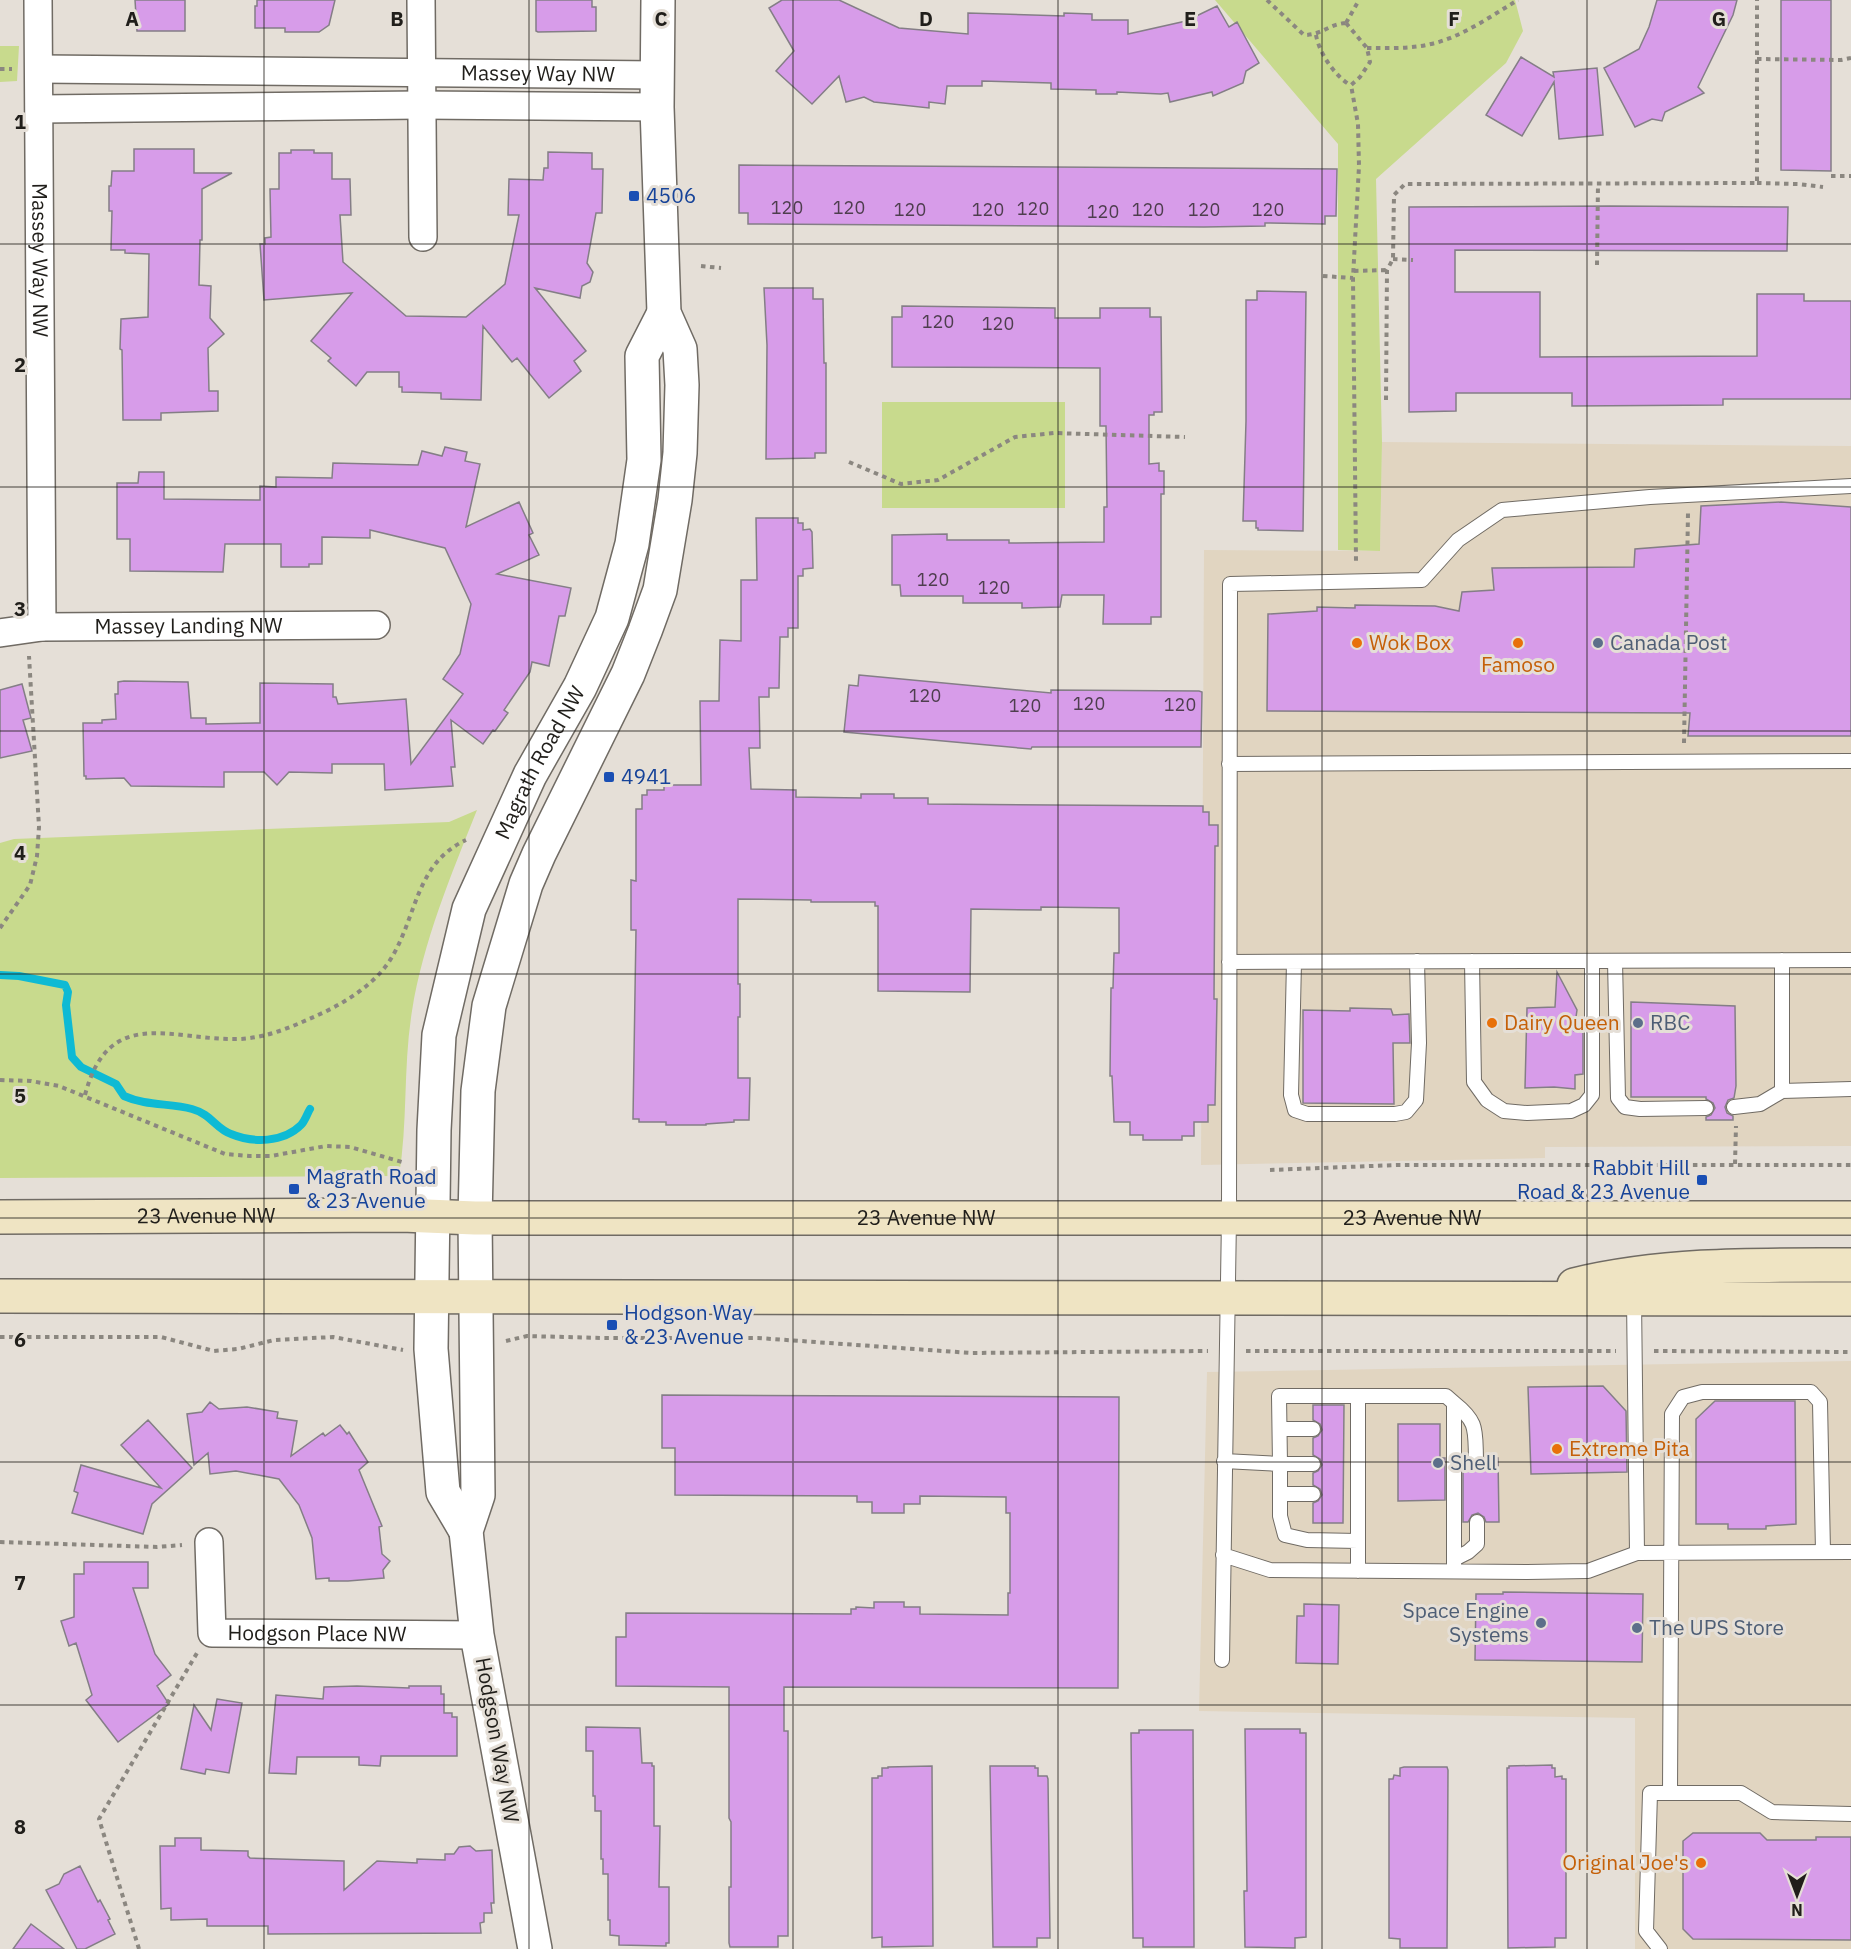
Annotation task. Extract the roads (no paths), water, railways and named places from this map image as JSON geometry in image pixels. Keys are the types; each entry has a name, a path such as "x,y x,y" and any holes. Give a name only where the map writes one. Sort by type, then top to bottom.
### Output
{"main road":[{"name":"23 Avenue NW","path":"0,1216 1851,1218"},
{"path":"1520,1299 1606,1277 1692,1267 1851,1266"},
{"path":"0,1296 1851,1299"}],"street":[{"name":"Massey Way NW","path":"35,628 40,109 38,0"},
{"path":"421,0 423,237"},
{"name":"Magrath Road NW","path":"475,1218 476,1126 480,1072 489,1006 499,967 538,854 628,674 660,590 675,500 680,453 682,385 680,349 664,313 657,107 658,0"},
{"name":"Massey Way NW","path":"40,69 657,75"},
{"name":"Massey Way NW","path":"40,109 421,105 657,107"},
{"name":"Magrath Road NW","path":"432,1217 439,1035 458,951 469,909 497,845 530,774 596,656 612,618 632,544 644,460 642,356 664,313"},
{"name":"Massey Landing NW","path":"0,633 35,628 376,625"},
{"name":"Hodgson Way NW","path":"432,1217 431,1349 443,1492 466,1531"},
{"name":"Hodgson Way NW","path":"475,1218 478,1495 466,1531 477,1635 535,1949"},
{"name":"Hodgson Place NW","path":"209,1542 212,1633 477,1635"}],"lane":[{"path":"1222,1660 1229,1218 1230,584 1422,580 1458,540 1502,510 1688,495 1851,486"},
{"path":"1229,764 1851,761"},
{"path":"1782,960 1782,1090"},
{"path":"1229,962 1851,960"},
{"path":"1294,962 1291,1095 1295,1110 1307,1114 1395,1114 1406,1112 1416,1100 1419,1043 1417,961"},
{"path":"1472,961 1474,1082 1487,1100 1504,1111 1527,1113 1571,1111 1584,1105 1592,1095 1592,961"},
{"path":"1616,961 1618,1098 1625,1107 1640,1109 1706,1108"},
{"path":"1735,1107 1760,1104 1782,1090 1851,1089"},
{"path":"1634,1299 1637,1553"},
{"path":"1670,1793 1672,1414 1683,1397 1702,1392 1811,1392 1820,1402 1823,1552"},
{"path":"1358,1541 1307,1540 1286,1535 1280,1516 1280,1396 1446,1396 1469,1415 1475,1429 1476,1458"},
{"path":"1358,1396 1358,1570"},
{"path":"1454,1403 1454,1565"},
{"path":"1280,1429 1313,1430"},
{"path":"1344,1430 1358,1430"},
{"path":"1224,1461 1313,1464"},
{"path":"1344,1464 1358,1464"},
{"path":"1280,1494 1312,1494"},
{"path":"1343,1494 1358,1494"},
{"path":"1454,1565 1477,1544 1477,1522"},
{"path":"1222,1556 1270,1570 1358,1570 1454,1565 1588,1571 1637,1553 1851,1552"},
{"path":"1660,1949 1646,1931 1650,1793 1742,1793 1772,1812 1851,1814"}],"waterway":[{"path":"0,975 19,976 65,985 68,992 66,1005 72,1057 81,1067 116,1084 124,1096 199,1111 226,1132 258,1140 277,1138 294,1131 310,1109"}],"place":[{"name":"4506","path":"634,196"},
{"name":"Wok Box","path":"1357,643"},
{"name":"Famoso","path":"1518,643"},
{"name":"Canada Post","path":"1598,643"},
{"name":"4941","path":"609,777"},
{"name":"Dairy Queen","path":"1492,1023"},
{"name":"RBC","path":"1638,1023"},
{"name":"Rabbit Hill Road & 23 Avenue","path":"1702,1180"},
{"name":"Magrath Road & 23 Avenue","path":"294,1189"},
{"name":"Hodgson Way & 23 Avenue","path":"612,1325"},
{"name":"Extreme Pita","path":"1557,1449"},
{"name":"Shell","path":"1438,1463"},
{"name":"Space Engine Systems","path":"1541,1623"},
{"name":"The UPS Store","path":"1637,1628"},
{"name":"Original Joe's","path":"1701,1863"}]}
